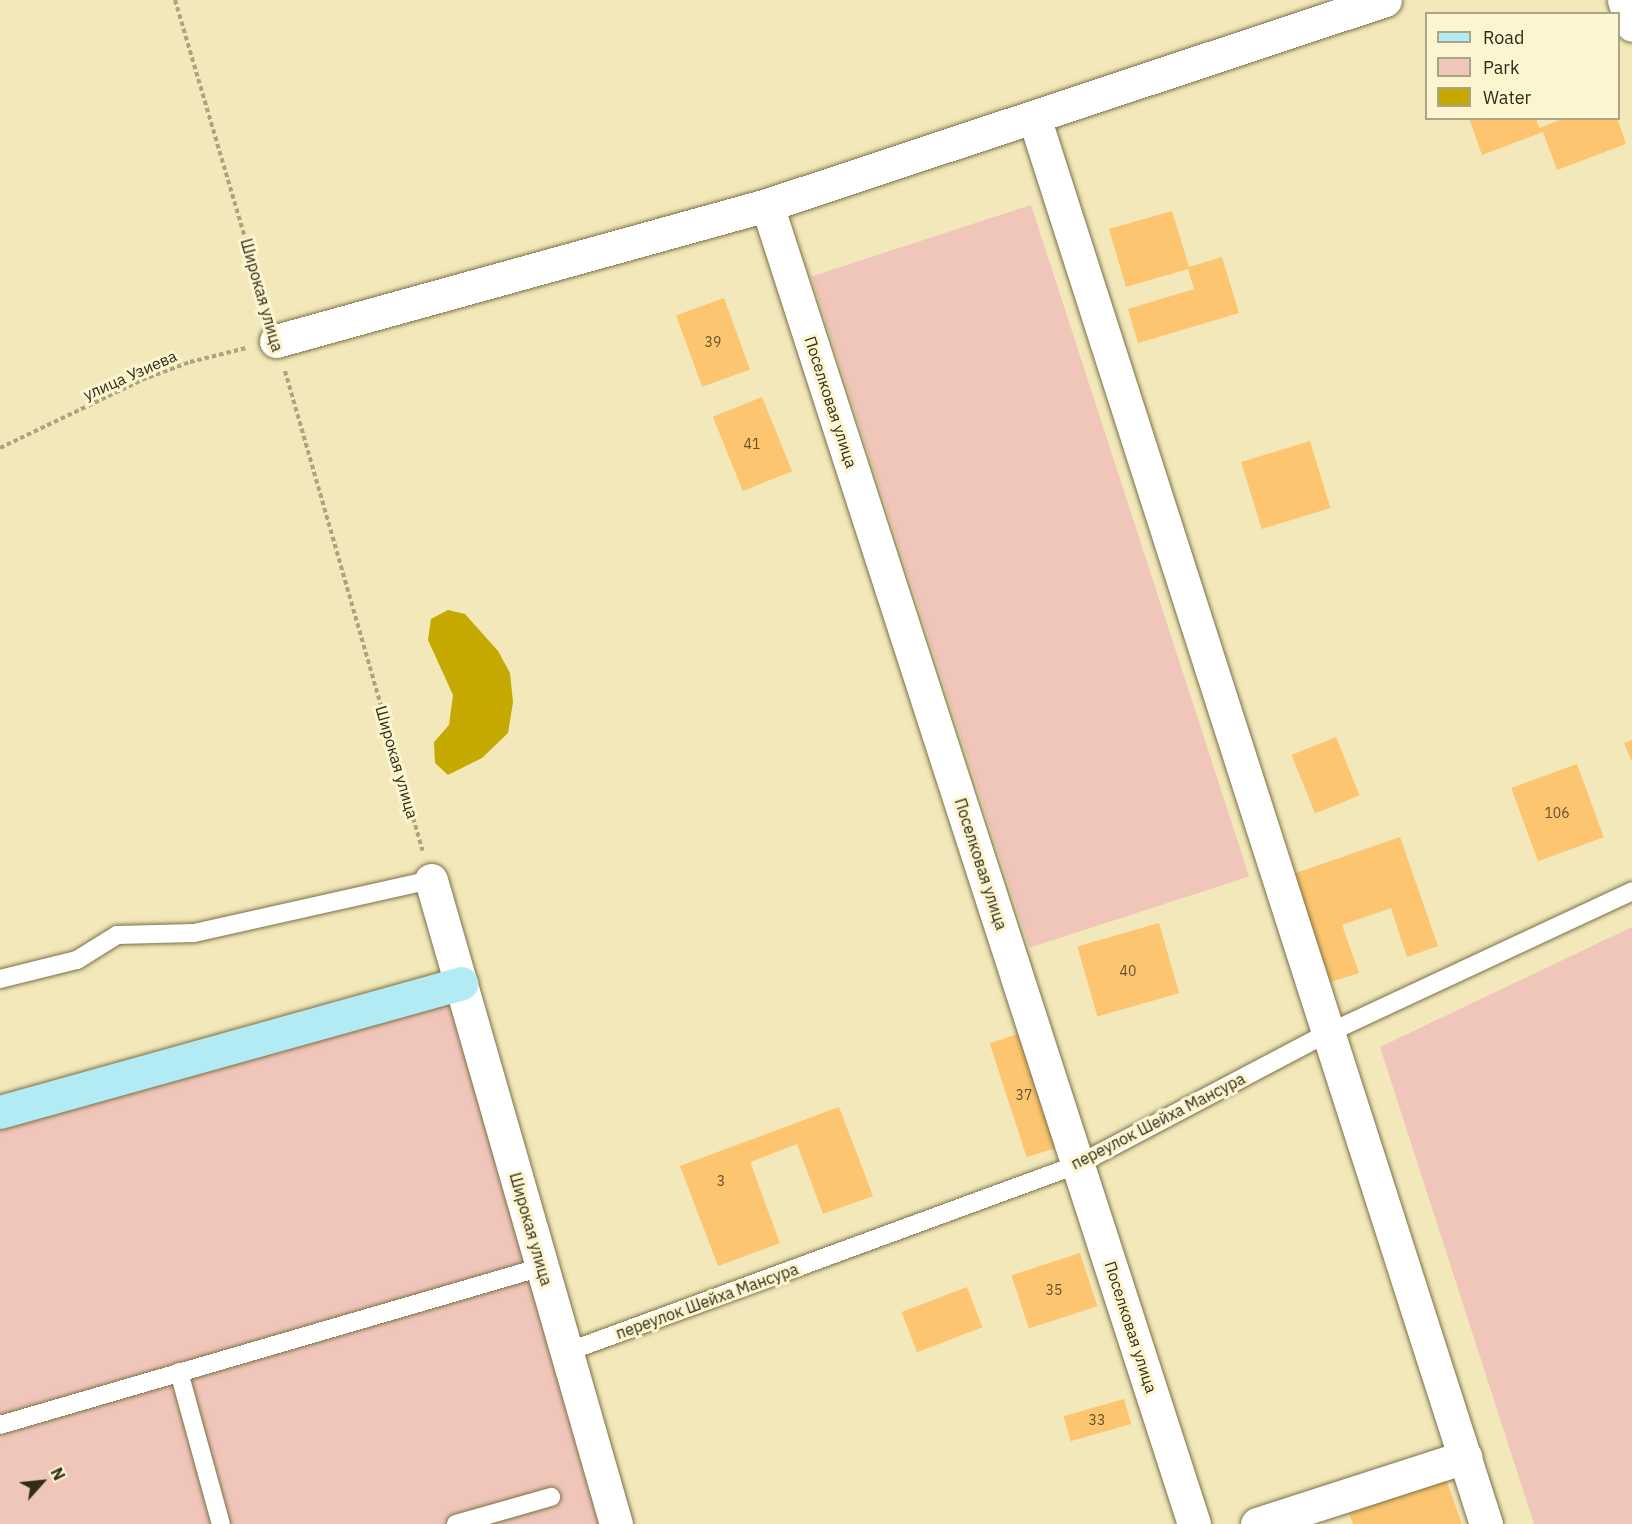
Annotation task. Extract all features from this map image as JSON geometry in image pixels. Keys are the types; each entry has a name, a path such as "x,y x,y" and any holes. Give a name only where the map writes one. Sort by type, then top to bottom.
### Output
{"street":[{"path":"276,341 767,205 1385,0"},
{"path":"1624,0 1632,25"},
{"path":"1034,117 1326,1034 1486,1524"},
{"name":"Поселковая улица","path":"767,205 1194,1524"},
{"name":"Широкая улица","path":"432,880 616,1524"},
{"path":"0,1112 461,983"},
{"path":"1257,1524 1465,1457"}],"lane":[{"path":"0,979 77,960 117,935 194,933 432,880"},
{"name":"переулок Шейха Мансура","path":"567,1353 1079,1164 1326,1034 1632,891"},
{"path":"0,1425 542,1267"},
{"path":"178,1372 220,1524"},
{"path":"456,1524 551,1497"}],"path":[{"name":"Широкая улица","path":"175,0 432,880"},
{"name":"улица Узиева","path":"0,448 167,370 276,341"}],"green space":[{"path":"1031,205 1249,876 1029,948 811,276"},
{"path":"1632,927 1632,1524 1534,1524 1380,1047"},
{"path":"461,983 616,1524 0,1524 0,1112"}],"water":[{"path":"448,610 465,614 498,651 510,673 513,702 508,733 482,758 448,775 435,763 434,742 449,725 453,695 428,640 431,619"}],"building":[{"path":"1470,120 1537,120 1539,128 1560,120 1618,120 1626,144 1557,170 1543,132 1482,155"},
{"path":"1172,211 1189,267 1222,257 1239,313 1138,343 1128,309 1194,289 1188,269 1126,287 1109,229"},
{"path":"724,298 750,369 702,387 676,315"},
{"path":"762,397 792,471 743,491 713,417"},
{"path":"1310,441 1330,508 1262,529 1241,462"},
{"path":"1336,737 1360,795 1315,813 1291,755"},
{"path":"1632,740 1632,762 1624,743"},
{"path":"1577,764 1604,837 1538,861 1511,788"},
{"path":"1400,837 1438,946 1407,957 1391,908 1342,925 1359,973 1331,982 1293,874"},
{"path":"1159,923 1179,993 1097,1017 1077,946"},
{"path":"1021,1033 1058,1147 1027,1157 990,1043"},
{"path":"839,1107 873,1196 823,1214 797,1144 750,1162 780,1243 718,1266 680,1166"},
{"path":"1080,1253 1097,1306 1029,1329 1012,1275"},
{"path":"967,1287 982,1327 917,1352 902,1312"},
{"path":"1124,1399 1131,1424 1071,1441 1063,1416"},
{"path":"1446,1479 1462,1524 1353,1524 1349,1514"}]}
